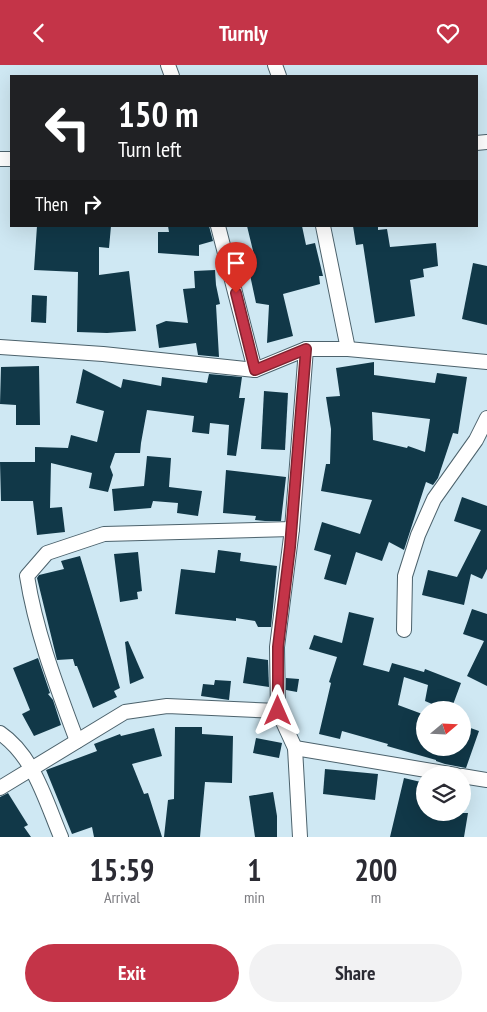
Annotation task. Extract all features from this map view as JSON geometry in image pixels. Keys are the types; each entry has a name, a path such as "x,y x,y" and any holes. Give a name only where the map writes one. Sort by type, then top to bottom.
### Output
{"street":[{"path":"218,227 255,370"},
{"path":"323,227 348,349"},
{"path":"0,347 255,370 306,349 348,349 487,361"},
{"path":"300,837 295,748 278,711 278,647 292,529 306,349"},
{"path":"404,630 405,576 418,535 434,499 476,441 487,418"},
{"path":"77,741 32,609 28,585 27,576 47,553 104,534 292,529"},
{"path":"0,788 125,713 167,707 278,711"},
{"path":"0,733 8,738 32,768 61,837"},
{"path":"295,748 416,768"},
{"path":"471,777 487,780"}],"building":[{"path":"37,227 111,227 109,248 99,247 99,275 129,271 136,331 107,333 77,332 78,272 34,270"},
{"path":"168,227 209,227 213,241 199,245 199,256 158,253 158,232 169,232"},
{"path":"247,227 302,227 306,245 315,243 323,276 319,276 320,284 283,294 293,336 267,343 269,305 256,303 247,261 255,259"},
{"path":"353,227 378,227 378,230 387,229 390,247 436,243 438,266 423,269 424,277 410,280 415,316 375,323 363,244 356,245"},
{"path":"473,263 487,266 487,325 462,319"},
{"path":"215,270 220,304 216,305 219,357 198,355 196,343 159,348 156,325 166,321 188,323 183,289 195,288 194,271"},
{"path":"32,295 47,296 46,323 31,322"},
{"path":"374,362 374,375 435,383 437,373 467,377 458,434 453,433 438,478 433,485 426,482 404,550 389,542 382,561 356,552 346,585 324,579 331,555 314,550 322,522 360,534 372,500 321,491 326,464 330,464 331,429 326,397 340,396 336,368","holes":["372,412 430,419 425,452 408,446 407,448 373,440"]},
{"path":"39,366 40,425 16,425 16,405 0,404 1,367"},
{"path":"83,369 121,388 123,379 161,386 162,377 207,383 209,374 242,377 239,398 245,398 236,456 227,455 229,425 210,423 209,434 192,432 194,416 147,410 140,453 115,453 110,467 113,475 108,492 89,488 92,473 51,463 50,508 62,507 65,532 37,535 33,501 1,501 0,462 35,462 35,447 68,448 71,435 97,442 104,411 76,403"},
{"path":"264,391 288,393 285,450 261,449"},
{"path":"147,456 171,458 169,487 202,491 198,516 177,513 178,503 153,501 151,508 114,511 112,489 144,486"},
{"path":"226,470 286,477 281,521 255,520 256,516 223,513"},
{"path":"462,497 487,506 487,569 482,579 471,574 464,605 422,595 428,570 457,577 481,530 454,521"},
{"path":"218,550 241,553 240,561 277,566 271,627 258,627 255,621 236,618 236,621 175,614 181,569 215,573"},
{"path":"138,552 142,591 137,592 138,599 120,602 114,554"},
{"path":"80,556 120,688 114,691 117,697 93,708 73,659 57,660 37,578 39,575 64,569 61,561"},
{"path":"472,609 487,614 487,686 467,676 484,641 463,634"},
{"path":"349,612 374,618 363,665 389,672 392,663 424,672 425,669 461,683 454,701 425,701 428,685 404,677 398,705 416,712 416,754 342,731 340,739 319,734 331,683 329,682 337,657 309,649 314,635 342,643"},
{"path":"128,641 144,678 130,684 125,642"},
{"path":"247,657 268,660 269,687 243,683"},
{"path":"38,658 50,693 48,694 53,700 61,725 34,736 22,714 30,710 13,668"},
{"path":"286,678 299,679 297,692 286,690"},
{"path":"215,680 231,681 229,700 201,696 203,684 214,685"},
{"path":"175,727 202,727 202,734 233,736 232,783 205,782 200,837 164,837 168,800 174,799"},
{"path":"154,728 162,756 132,764 144,794 148,793 162,837 94,837 92,827 72,834 46,770 97,751 94,744 120,734 121,736"},
{"path":"471,728 479,731 471,754"},
{"path":"256,738 282,743 279,758 253,753"},
{"path":"422,756 470,756 467,766 445,764"},
{"path":"325,769 378,774 375,800 323,794"},
{"path":"404,778 416,781 416,821 467,821 464,837 390,837"},
{"path":"273,792 277,816 277,837 255,837 249,796"},
{"path":"8,793 28,825 24,827 31,837 0,837 0,797"}],"route":[{"path":"236,293 255,370 306,349 292,529 278,647 278,711"}]}
